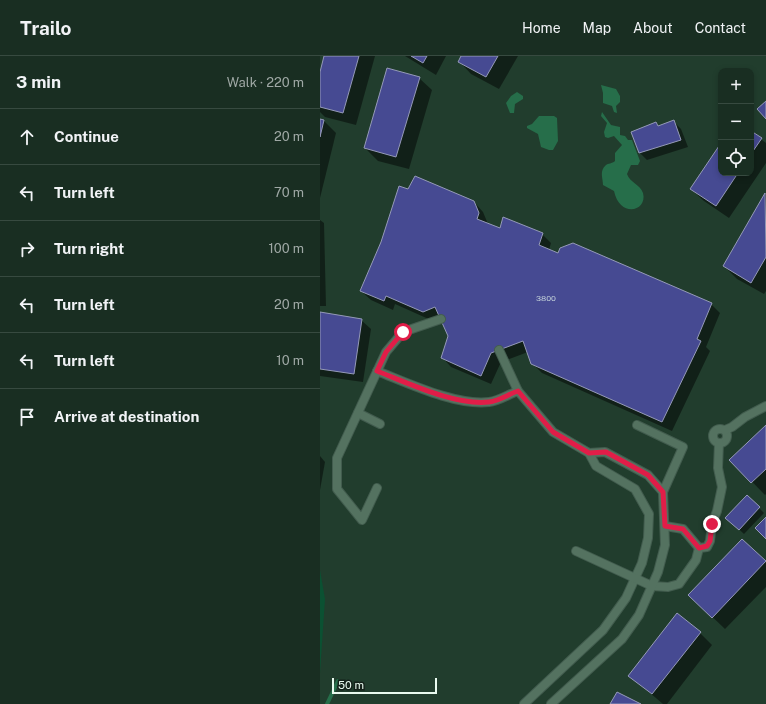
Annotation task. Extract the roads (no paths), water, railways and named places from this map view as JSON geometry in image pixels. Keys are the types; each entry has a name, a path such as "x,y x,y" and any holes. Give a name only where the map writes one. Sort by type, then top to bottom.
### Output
{"lane":[{"path":"377,488 362,520 337,489 337,458 386,352 403,332 441,319"},
{"path":"499,350 518,391 553,432 589,453 596,466 635,489 649,514 646,544 642,562 626,598 603,630 524,704"},
{"path":"377,371 428,390 471,402 491,402 518,391"},
{"path":"699,548 707,546 710,541 712,524 717,511 722,487 718,468 718,443 713,439 714,432 718,429 725,430 732,427 766,406"},
{"path":"358,413 380,424"},
{"path":"551,704 622,639 639,615 652,586 666,545 663,492 683,447 638,425"},
{"path":"589,453 606,452 648,475 663,492"},
{"path":"665,526 683,529 699,548"},
{"path":"576,551 652,586 668,587 679,584 696,560 699,548"}],"waterway":[{"path":"327,704 338,681"}]}
